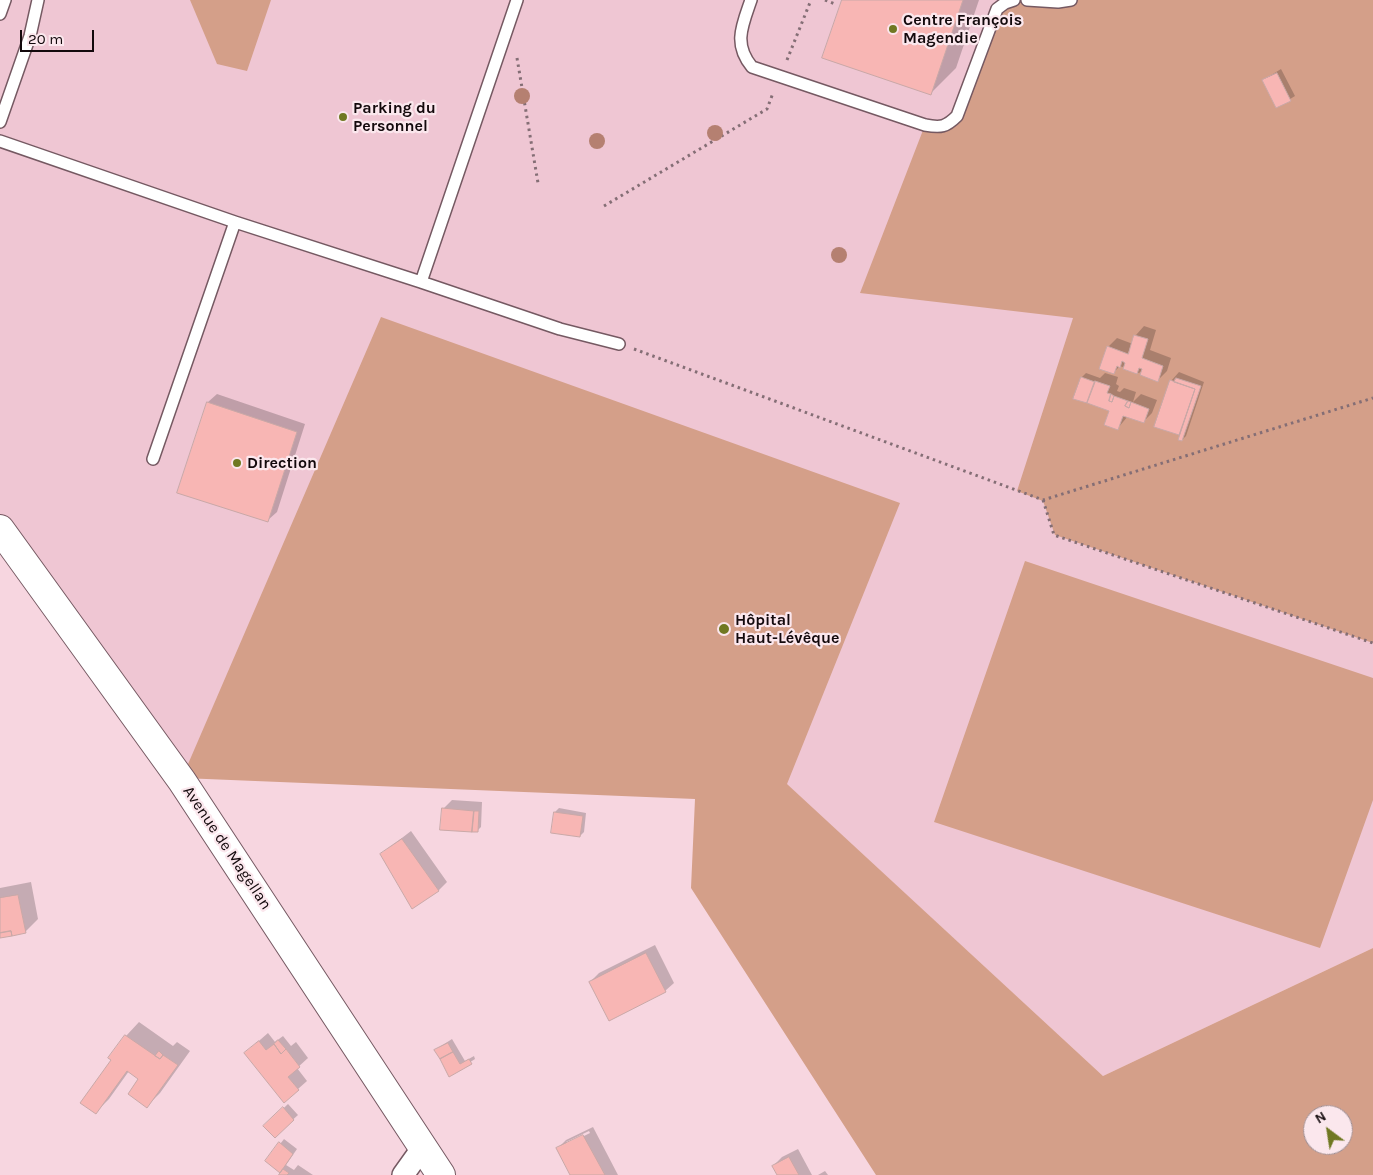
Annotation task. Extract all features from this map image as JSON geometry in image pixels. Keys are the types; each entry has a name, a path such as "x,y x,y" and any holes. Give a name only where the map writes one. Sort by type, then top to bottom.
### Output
{"street":[{"name":"Avenue de Magellan","path":"0,529 182,781 441,1175"},
{"path":"403,1175 423,1147"}],"lane":[{"path":"0,14 5,0"},
{"path":"0,122 30,36 38,0"},
{"path":"421,282 517,0"},
{"path":"751,0 739,44 742,56 752,67 779,78 940,128 949,125 957,116 993,17 1010,0"},
{"path":"1027,0 1058,2 1071,0"},
{"path":"0,141 235,222 560,328 619,344"},
{"path":"153,459 235,222"}],"path":[{"path":"604,206 767,109 811,0"},
{"path":"825,0 835,4"},
{"path":"510,20 538,183"},
{"path":"619,344 1043,500 1373,398"},
{"path":"1043,500 1054,535 1373,643"}],"shaded area":[{"name":"Hôpital Haut-Lévêque","path":"0,0 1373,0 1373,948 1103,1076 731,733 182,778 0,524"},
{"path":"190,0 271,0 247,71 217,64"},
{"path":"1071,0 1373,0 1373,643 1055,535 1043,501 1017,491 1073,318 860,293 925,125 949,125 993,17 1009,1 1058,2"},
{"path":"381,317 900,503 787,784 1103,1076 1373,948 1373,1175 876,1175 691,888 695,799 182,778"},
{"path":"1025,561 1373,678 1373,800 1320,948 934,822"}],"building":[{"name":"Centre François Magendie","path":"842,0 963,0 931,95 822,58"},
{"path":"1277,73 1291,101 1276,108 1262,80"},
{"path":"1134,335 1148,339 1142,358 1163,366 1158,382 1140,375 1142,369 1139,368 1137,374 1123,369 1125,363 1122,361 1120,368 1117,366 1114,374 1099,369 1107,346 1128,354"},
{"path":"1081,377 1095,382 1087,403 1073,399"},
{"path":"1176,378 1201,386 1182,441 1178,440 1195,389 1174,382"},
{"path":"1170,380 1195,389 1179,435 1154,427"},
{"path":"1095,381 1110,386 1107,393 1111,394 1109,401 1112,402 1114,396 1128,401 1125,406 1129,408 1131,402 1149,409 1144,423 1123,416 1118,430 1104,425 1109,411 1087,403"},
{"path":"1111,394 1114,396 1112,402 1109,401"},
{"path":"1128,401 1131,402 1129,408 1125,406"},
{"name":"Direction","path":"207,402 297,432 268,522 177,493"},
{"path":"442,808 474,811 472,832 440,830"},
{"path":"474,811 479,811 478,832 472,832"},
{"path":"554,812 583,816 580,837 551,833"},
{"path":"402,839 439,891 412,909 380,854"},
{"path":"18,895 26,933 12,936 11,931 0,933 0,898"},
{"path":"11,931 12,936 0,938 0,933"},
{"path":"646,953 666,992 609,1021 589,982"},
{"path":"125,1035 160,1059 163,1055 178,1065 147,1108 128,1094 138,1079 127,1071 96,1114 80,1103 111,1060 108,1058"},
{"path":"278,1040 286,1049 281,1054 274,1044"},
{"path":"259,1041 266,1050 274,1044 281,1054 286,1049 300,1067 288,1077 299,1090 284,1103 244,1053"},
{"path":"448,1043 453,1052 440,1059 434,1050"},
{"path":"159,1051 163,1055 160,1059 155,1056"},
{"path":"453,1052 460,1064 469,1059 472,1064 449,1077 440,1059"},
{"path":"283,1107 294,1120 275,1138 263,1126"},
{"path":"583,1135 605,1175 570,1175 556,1148"},
{"path":"279,1142 293,1154 280,1173 265,1161"},
{"path":"789,1157 799,1175 777,1175 772,1166"},
{"path":"283,1169 289,1173 287,1175 279,1175"}],"place":[{"name":"Centre François Magendie","path":"893,29"},
{"name":"Parking du Personnel","path":"343,117"},
{"name":"Direction","path":"237,463"},
{"name":"Hôpital Haut-Lévêque","path":"724,629"}]}
